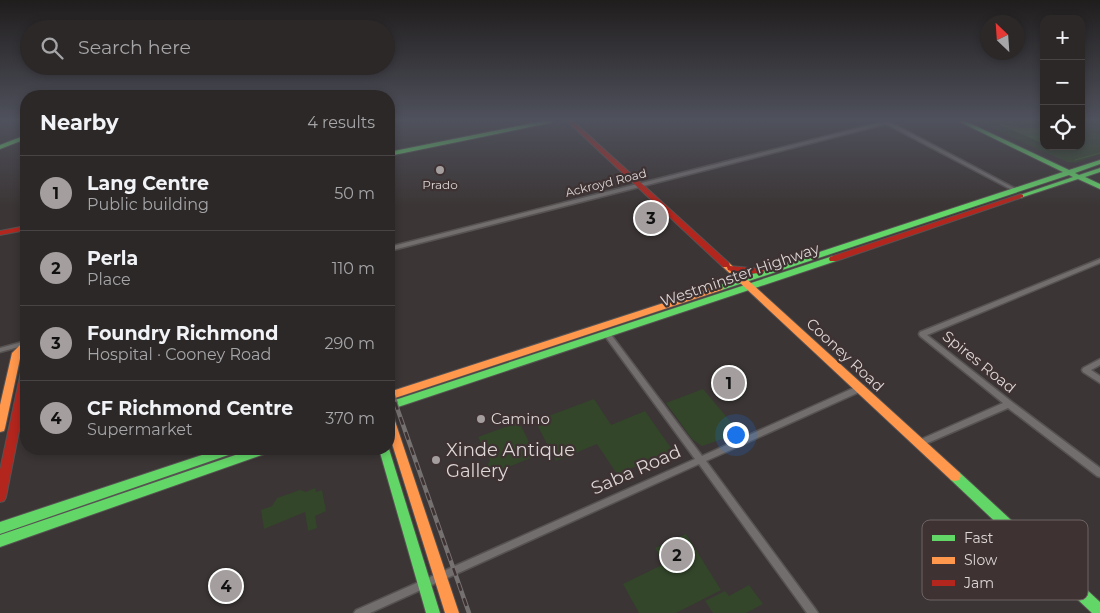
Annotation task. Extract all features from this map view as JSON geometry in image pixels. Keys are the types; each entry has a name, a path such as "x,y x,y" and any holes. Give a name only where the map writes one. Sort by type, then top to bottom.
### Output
{"main road":[{"path":"395,153 410,150"},
{"name":"Cooney Road","path":"600,150 1002,520"},
{"path":"1024,150 1077,174 1100,182"},
{"path":"1028,150 1077,174 1100,188"},
{"name":"Westminster Highway","path":"395,394 1077,174 1100,162"},
{"name":"Westminster Highway","path":"395,404 607,334 746,282 763,273 1016,190 1100,170"},
{"path":"0,233 20,229"},
{"path":"731,268 763,273"},
{"path":"0,428 17,353 20,350"},
{"path":"0,497 20,421"},
{"path":"395,437 452,613"},
{"path":"0,528 215,455"},
{"path":"0,541 249,455"},
{"path":"386,455 433,613"},
{"name":"Cooney Road","path":"1088,600 1100,611"}],"street":[{"name":"Ackroyd Road","path":"395,247 775,150"},
{"path":"940,150 1016,190"},
{"name":"Spires Road","path":"1100,261 922,334 1009,404 1100,473"},
{"path":"607,334 813,613"},
{"path":"0,350 20,345"},
{"path":"1100,362 1084,370 1100,380"},
{"name":"Saba Road","path":"359,613 861,388"},
{"path":"920,443 1009,404"}],"shaded area":[{"path":"1040,150 1100,150 1100,154 1075,163 1067,162"},
{"path":"703,389 740,433 702,446 692,439 666,403"},
{"path":"594,399 611,425 645,411 671,448 667,450 669,453 617,474 597,444 556,461 535,421"},
{"path":"519,422 536,456 482,477 490,460 478,437"},
{"path":"315,488 316,492 322,490 326,511 315,516 317,528 308,531 305,512 264,529 261,510 272,506 277,498 300,490 306,492"},
{"path":"686,534 721,590 676,613 639,613 623,584 664,564 655,548"},
{"path":"749,585 763,604 746,613 713,613 705,601 725,591 729,596"}],"waterway":[{"path":"1075,160 1100,153"}],"railway":[{"path":"395,402 469,613"}],"traffic: fast":[{"path":"395,153 410,150"},
{"path":"1021,150 1100,187"},
{"path":"719,288 1100,162"},
{"path":"1021,196 1100,170"},
{"path":"395,404 833,259"},
{"path":"0,528 215,455"},
{"path":"0,541 249,455"},
{"path":"386,455 433,613"},
{"path":"955,476 1002,520"},
{"path":"1088,600 1100,611"}],"traffic: slow":[{"path":"726,265 955,476"},
{"path":"395,394 719,288"},
{"path":"0,428 17,353 20,350"},
{"path":"395,437 452,613"}],"traffic: jam":[{"path":"601,150 726,265"},
{"path":"833,259 1021,196"},
{"path":"0,233 20,229"},
{"path":"731,268 760,272"},
{"path":"0,497 20,401"}],"place":[{"name":"Prado","path":"440,170"},
{"name":"Foundry Richmond","path":"651,218"},
{"name":"Lang Centre","path":"729,383"},
{"name":"Camino","path":"481,419"},
{"name":"Xinde Antique Gallery","path":"436,460"},
{"name":"Perla","path":"677,555"},
{"name":"CF Richmond Centre","path":"226,586"}]}
